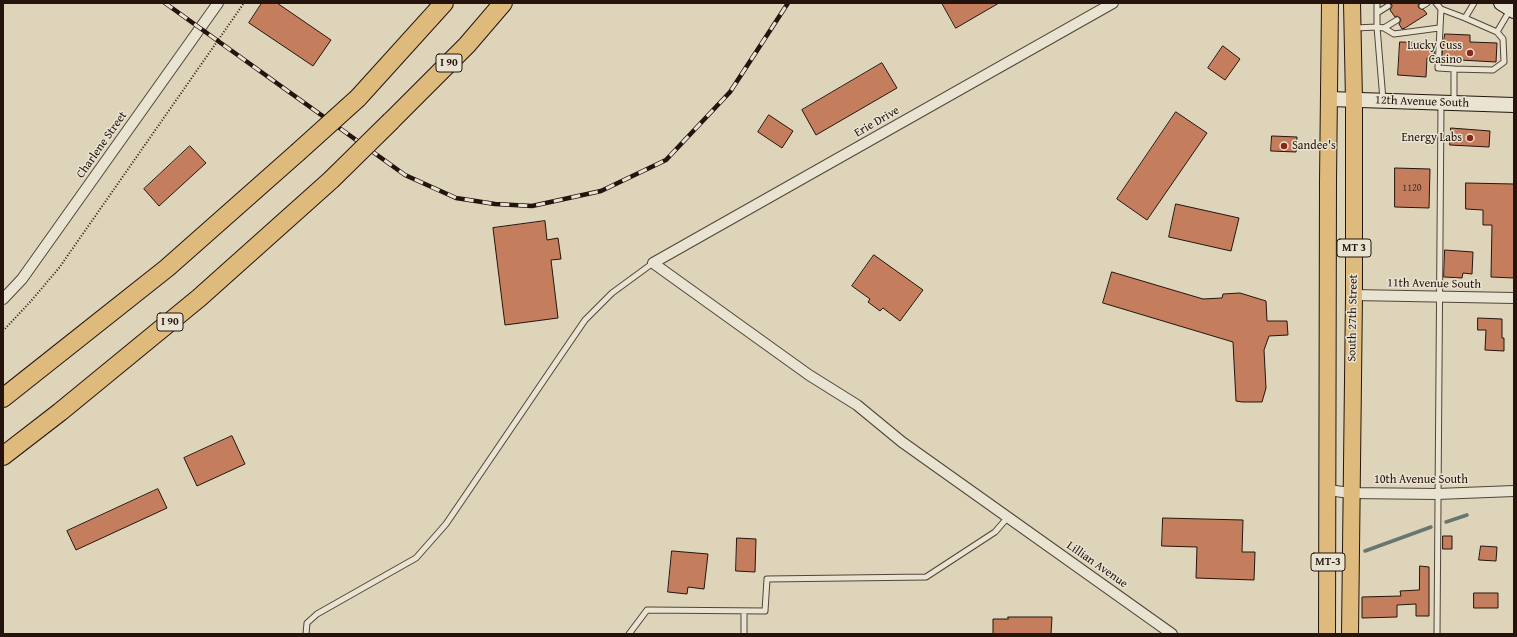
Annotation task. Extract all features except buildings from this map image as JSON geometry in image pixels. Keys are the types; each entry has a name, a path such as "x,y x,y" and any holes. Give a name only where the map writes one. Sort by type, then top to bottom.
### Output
{"highway":[{"path":"3,398 167,268 297,153 358,98 444,3"},
{"name":"I 90","path":"3,456 60,412 199,298 331,180 467,45 503,3"}],"main road":[{"name":"South 27th Street","path":"1327,634 1330,3"},
{"name":"South 27th Street","path":"1350,634 1350,493 1354,295 1354,100 1352,3"},
{"name":"12th Avenue South","path":"1329,99 1514,105"}],"street":[{"name":"Charlene Street","path":"3,299 22,279 218,3"},
{"name":"Erie Drive","path":"653,263 1113,3"},
{"name":"Lillian Avenue","path":"653,263 809,375 857,405 902,442 1172,634"},
{"name":"11th Avenue South","path":"1354,295 1440,298 1514,298"},
{"name":"10th Avenue South","path":"1328,490 1350,493 1437,494 1514,491"}],"lane":[{"path":"1377,3 1377,27 1383,101"},
{"path":"1436,3 1441,9 1497,32 1503,39 1504,62 1493,70 1438,68 1441,9"},
{"path":"1464,18 1474,3"},
{"path":"1377,13 1388,6"},
{"path":"1497,32 1509,8"},
{"path":"1384,28 1397,20"},
{"path":"1352,28 1377,27 1384,28 1394,34 1439,28"},
{"path":"1437,634 1437,494 1440,298 1447,103 1454,69"},
{"path":"306,634 307,623 317,614 416,558 446,524 585,320 612,293 653,263"},
{"path":"629,634 646,610 766,611 767,579 926,577 995,532 1008,517"},
{"path":"744,611 744,634"}],"path":[{"path":"3,331 59,268 244,3"}],"waterway":[{"path":"1446,522 1467,515"},
{"path":"1365,551 1431,527"}],"railway":[{"path":"165,3 405,175 456,198 495,204 532,206 601,191 666,160 730,92 788,3"}],"place":[{"name":"Lucky Cuss Casino","path":"1470,53"},
{"name":"Energy Labs","path":"1470,138"},
{"name":"Sandee's","path":"1284,146"}]}
